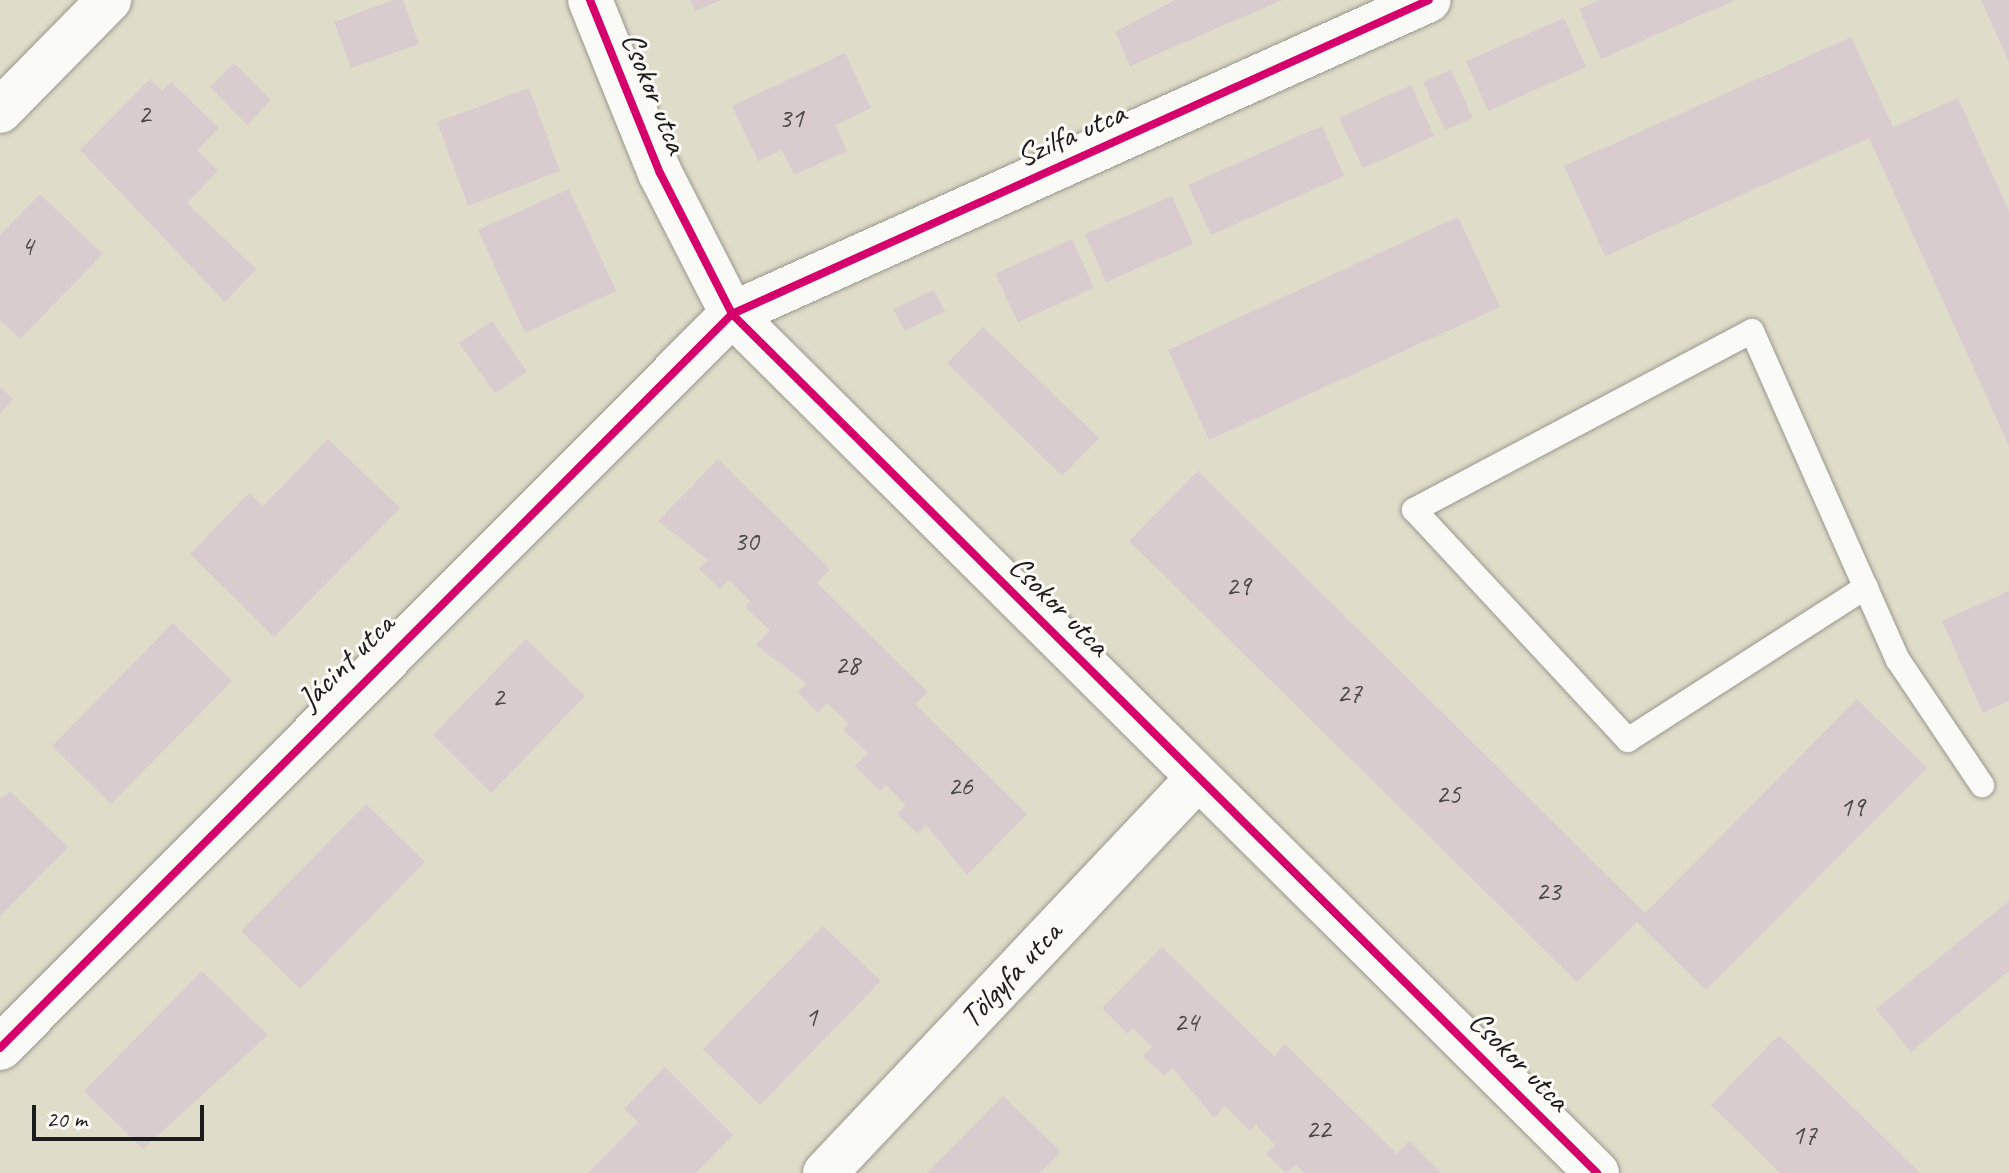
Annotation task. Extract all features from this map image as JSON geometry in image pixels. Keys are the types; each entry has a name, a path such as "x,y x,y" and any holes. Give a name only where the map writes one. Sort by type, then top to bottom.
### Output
{"street":[{"path":"0,111 109,0"},
{"name":"Csokor utca","path":"590,0 660,173 732,314 1597,1173"},
{"name":"Szilfa utca","path":"732,314 1375,11 1429,0"},
{"name":"Jácint utca","path":"0,1048 732,314"},
{"name":"Tölgyfa utca","path":"825,1173 1198,778"}],"lane":[{"path":"1866,587 1628,740 1414,510 1752,331 1866,587 1898,660 1982,785"}],"building":[{"path":"393,0 403,0 419,44 351,68 334,22"},
{"path":"690,0 721,0 695,11"},
{"path":"1175,0 1282,0 1130,66 1115,32"},
{"path":"1599,0 1735,0 1601,59 1579,9"},
{"path":"1981,0 2009,0 2009,62"},
{"path":"1564,18 1586,67 1488,111 1466,61"},
{"path":"1851,37 1893,127 1958,98 2009,211 2009,446 1869,138 1605,256 1564,166"},
{"path":"845,53 871,108 835,125 847,151 794,175 782,150 758,161 732,106"},
{"path":"234,63 271,100 247,125 210,87"},
{"path":"1451,70 1473,118 1445,130 1423,82"},
{"path":"150,79 162,91 171,82 219,128 197,150 218,171 187,203 256,269 225,302 80,150"},
{"path":"1411,85 1434,136 1363,168 1339,118"},
{"path":"529,88 560,171 468,206 437,122"},
{"path":"1322,126 1344,176 1211,235 1188,185"},
{"path":"569,189 616,291 525,333 478,230"},
{"path":"40,194 103,254 20,339 0,320 0,235"},
{"path":"1172,196 1193,244 1106,282 1085,234"},
{"path":"1458,217 1500,307 1209,440 1168,350"},
{"path":"1072,239 1094,288 1018,322 995,274"},
{"path":"934,290 945,311 904,331 893,309"},
{"path":"492,321 527,372 495,393 459,343"},
{"path":"983,327 1099,438 1062,476 947,363"},
{"path":"0,387 13,399 0,413"},
{"path":"328,439 400,508 274,637 190,554 249,493 263,506"},
{"path":"718,459 830,569 817,583 928,692 915,704 1027,814 967,875 926,825 918,834 897,814 906,805 886,785 880,791 855,766 868,753 843,730 849,724 827,703 818,713 798,692 806,683 756,645 770,630 745,607 750,601 729,580 720,589 699,569 708,560 658,521"},
{"path":"1198,471 1645,913 1857,699 1927,768 1706,990 1637,922 1577,982 1129,541"},
{"path":"2009,591 2009,701 1983,713 1942,621"},
{"path":"173,623 232,681 111,804 52,746"},
{"path":"526,639 585,696 491,793 433,735"},
{"path":"11,792 68,847 0,916 0,798"},
{"path":"366,804 425,862 300,989 241,931"},
{"path":"2009,901 2009,971 1911,1052 1876,1009"},
{"path":"823,926 881,981 760,1105 703,1049"},
{"path":"1162,947 1274,1056 1285,1044 1397,1154 1409,1141 1441,1173 1304,1173 1296,1165 1286,1173 1266,1154 1275,1145 1256,1125 1250,1131 1225,1106 1214,1118 1173,1068 1164,1076 1143,1056 1152,1047 1133,1028 1127,1033 1102,1008"},
{"path":"202,971 268,1035 143,1149 84,1091"},
{"path":"1779,1035 1920,1173 1780,1173 1711,1105"},
{"path":"665,1067 733,1135 696,1173 588,1173 638,1122 624,1109"},
{"path":"1003,1096 1061,1152 1040,1173 927,1173"}],"cycle path":[{"path":"590,0 660,173 732,314 1597,1173"},
{"path":"0,1048 732,314 1429,0"}]}
